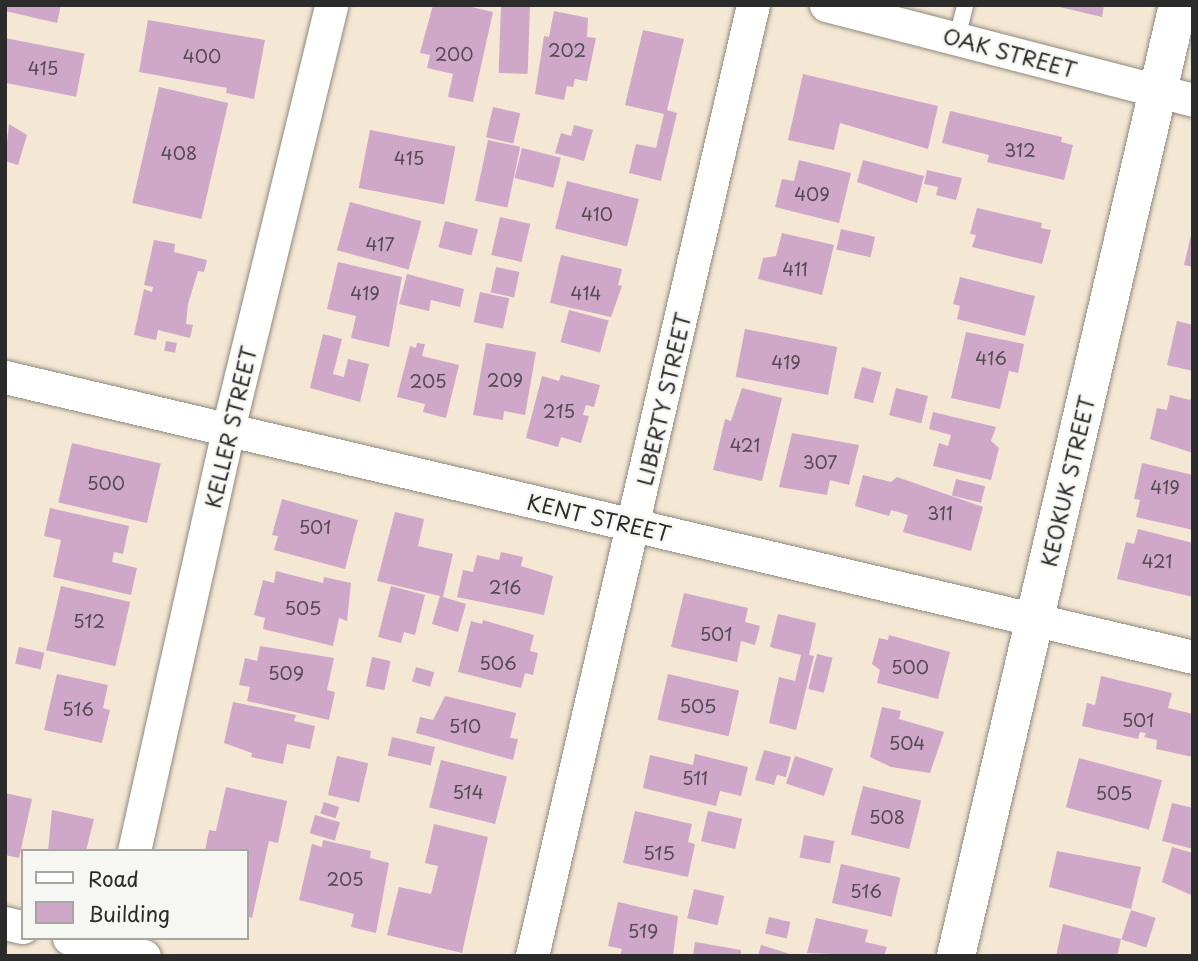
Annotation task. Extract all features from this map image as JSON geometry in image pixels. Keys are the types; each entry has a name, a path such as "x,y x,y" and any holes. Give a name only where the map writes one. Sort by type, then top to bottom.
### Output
{"street":[{"name":"KELLER STREET","path":"134,849 228,429 331,5"},
{"name":"LIBERTY STREET","path":"531,956 634,525 753,5"},
{"name":"OAK STREET","path":"826,5 1175,95"},
{"name":"KEOKUK STREET","path":"956,956 1035,621 1175,95 1178,5"},
{"name":"KENT STREET","path":"5,377 1193,657"},
{"path":"78,940 120,950"}],"lane":[{"path":"957,38 965,5"}],"building":[{"path":"5,5 61,5 57,23 5,11"},
{"path":"433,5 463,5 493,12 473,102 448,97 453,74 427,68 430,55 420,53"},
{"path":"501,5 530,6 528,74 499,73"},
{"path":"1051,5 1104,5 1102,17"},
{"path":"554,11 588,18 587,37 596,38 587,81 575,79 573,87 567,86 564,100 535,94 544,36 549,37"},
{"path":"148,20 265,40 254,99 226,93 227,88 139,72"},
{"path":"643,30 684,39 667,110 677,113 661,181 629,173 636,144 656,148 664,114 625,105"},
{"path":"5,38 85,53 76,97 5,83"},
{"path":"803,74 938,106 928,149 840,123 834,150 788,140"},
{"path":"159,87 228,103 201,219 132,203"},
{"path":"493,107 520,113 513,144 486,137"},
{"path":"950,111 1062,137 1061,142 1073,145 1064,180 987,162 989,155 942,143"},
{"path":"9,124 27,135 18,165 5,161"},
{"path":"574,125 593,130 584,161 555,153 561,133 571,136"},
{"path":"370,130 455,147 444,205 359,188"},
{"path":"488,140 520,147 507,208 475,201"},
{"path":"522,148 561,158 553,188 515,178"},
{"path":"799,160 851,173 839,223 775,207 782,179 794,181"},
{"path":"863,160 924,176 917,203 857,182"},
{"path":"927,170 962,178 956,200 936,195 938,187 924,184"},
{"path":"567,181 639,199 627,246 555,229"},
{"path":"350,202 421,221 409,269 337,250"},
{"path":"977,208 1042,223 1041,228 1051,230 1042,264 972,247 976,235 970,234"},
{"path":"500,217 530,224 521,262 491,255"},
{"path":"445,221 478,229 471,255 438,247"},
{"path":"841,229 875,237 870,257 836,249"},
{"path":"1193,231 1193,267 1184,265"},
{"path":"782,233 834,245 822,295 758,279 763,258 776,256"},
{"path":"154,240 175,244 174,252 207,260 204,272 198,271 188,304 186,324 193,325 190,338 158,330 156,340 134,335 144,289 152,292 153,287 144,285"},
{"path":"561,255 622,269 618,285 622,286 611,317 550,303"},
{"path":"338,262 402,277 389,347 351,338 356,316 327,309"},
{"path":"496,267 519,272 514,297 491,292"},
{"path":"407,274 464,289 460,307 431,300 429,311 399,304"},
{"path":"960,277 1035,296 1025,336 957,319 960,306 953,304"},
{"path":"480,292 509,298 503,329 474,322"},
{"path":"569,310 609,321 600,352 560,342"},
{"path":"1177,321 1193,325 1193,371 1167,365"},
{"path":"745,329 837,347 828,395 736,377"},
{"path":"966,332 1024,344 1018,373 1009,371 1000,409 951,398"},
{"path":"323,334 342,339 333,374 344,377 348,359 369,364 360,402 310,388"},
{"path":"166,341 177,343 175,353 164,351"},
{"path":"417,343 425,344 422,356 459,365 446,418 423,412 425,404 397,397 410,346 416,348"},
{"path":"486,343 536,352 525,415 504,411 503,420 473,415"},
{"path":"862,367 881,372 873,403 854,398"},
{"path":"561,375 600,385 594,407 586,405 583,415 589,416 581,443 561,437 558,447 526,438 542,376 559,381"},
{"path":"742,388 782,398 762,481 713,470 725,419 731,421"},
{"path":"896,388 928,396 921,423 889,415"},
{"path":"1193,392 1193,453 1150,439 1157,408 1167,410 1170,395 1190,400"},
{"path":"933,412 996,427 991,441 999,448 991,480 933,466 939,443 948,446 951,435 929,429"},
{"path":"792,433 859,445 849,485 830,480 827,495 779,487"},
{"path":"72,443 161,463 147,523 58,502"},
{"path":"1142,463 1193,475 1193,530 1136,517 1140,500 1134,499"},
{"path":"863,475 891,482 897,477 983,507 971,551 903,532 908,515 891,510 889,516 855,506"},
{"path":"956,479 985,486 981,503 952,495"},
{"path":"282,499 358,520 345,569 274,550 278,536 272,535"},
{"path":"50,508 129,526 123,554 114,552 112,562 137,568 131,595 53,577 61,540 44,536"},
{"path":"395,512 424,519 418,546 453,554 443,597 466,604 458,632 432,624 440,596 377,581"},
{"path":"1138,529 1193,543 1193,597 1117,579 1126,542 1134,544"},
{"path":"501,552 523,557 521,566 553,576 544,615 457,597 463,570 473,572 477,555 499,560"},
{"path":"276,571 323,583 324,577 351,583 347,621 339,618 333,646 263,629 265,618 254,615 263,580 274,583"},
{"path":"61,586 130,602 115,666 46,650"},
{"path":"391,586 425,595 415,635 404,632 401,643 378,637"},
{"path":"684,593 748,608 745,622 760,626 755,645 741,641 737,662 671,647"},
{"path":"778,614 816,623 809,655 814,656 796,730 769,723 779,677 795,681 801,655 770,647"},
{"path":"483,620 534,635 530,651 538,653 533,675 525,673 521,688 458,672 471,621 482,624"},
{"path":"889,635 950,652 938,699 877,683 880,670 872,664 879,638 888,640"},
{"path":"260,646 334,658 327,690 335,692 329,720 247,701 250,687 239,685 245,658 257,661"},
{"path":"19,647 44,653 41,669 15,664"},
{"path":"817,654 833,658 824,693 808,689"},
{"path":"372,657 391,661 384,690 366,686"},
{"path":"416,667 434,672 430,687 412,681"},
{"path":"57,674 108,685 103,708 110,710 102,743 44,730"},
{"path":"668,674 739,690 729,736 657,720"},
{"path":"1101,676 1172,693 1168,708 1193,714 1193,757 1156,749 1157,740 1144,737 1146,733 1140,732 1138,739 1082,726 1087,703 1095,705"},
{"path":"445,696 516,713 510,738 518,739 513,760 416,733 420,717 433,720"},
{"path":"233,702 296,715 294,721 315,726 310,749 287,744 283,764 251,757 252,753 224,743"},
{"path":"882,707 901,711 899,719 944,732 930,773 891,767 870,757"},
{"path":"392,737 435,747 431,765 388,756"},
{"path":"764,750 791,757 786,777 777,775 774,785 755,780"},
{"path":"695,754 748,767 741,796 720,791 716,806 643,788 650,755 693,765"},
{"path":"337,756 368,763 359,802 328,795"},
{"path":"795,756 833,768 824,796 786,784"},
{"path":"1079,758 1162,780 1149,830 1066,807"},
{"path":"441,760 507,776 495,824 429,808"},
{"path":"863,786 921,801 909,849 851,835"},
{"path":"226,787 287,801 278,843 269,841 252,918 248,916 248,849 205,849 209,830 216,831"},
{"path":"5,793 32,799 19,858 5,855"},
{"path":"324,802 339,807 336,818 320,813"},
{"path":"1172,803 1193,808 1193,849 1162,841"},
{"path":"52,810 94,819 86,849 48,849"},
{"path":"635,811 692,824 688,842 695,844 688,877 623,863"},
{"path":"708,811 742,819 735,849 701,841"},
{"path":"315,815 340,822 335,840 310,833"},
{"path":"434,824 488,837 462,953 387,935 399,887 431,894 438,866 425,863"},
{"path":"804,835 834,841 830,863 800,858"},
{"path":"323,840 371,851 370,858 389,863 376,933 351,927 354,914 299,900 312,844 322,847"},
{"path":"1172,847 1193,853 1191,895 1162,882"},
{"path":"1057,851 1141,867 1131,909 1049,887"},
{"path":"841,864 900,878 891,917 832,903"},
{"path":"694,889 724,896 717,925 687,918"},
{"path":"618,902 678,916 673,956 620,956 622,949 608,946"},
{"path":"1131,910 1156,918 1146,948 1121,939"},
{"path":"769,917 790,922 787,939 765,934"},
{"path":"816,918 868,930 865,942 887,947 884,956 807,953"},
{"path":"1063,924 1121,939 1117,956 1056,956"},
{"path":"695,942 741,950 741,956 693,956"},
{"path":"761,945 793,955 793,956 758,956"}]}
